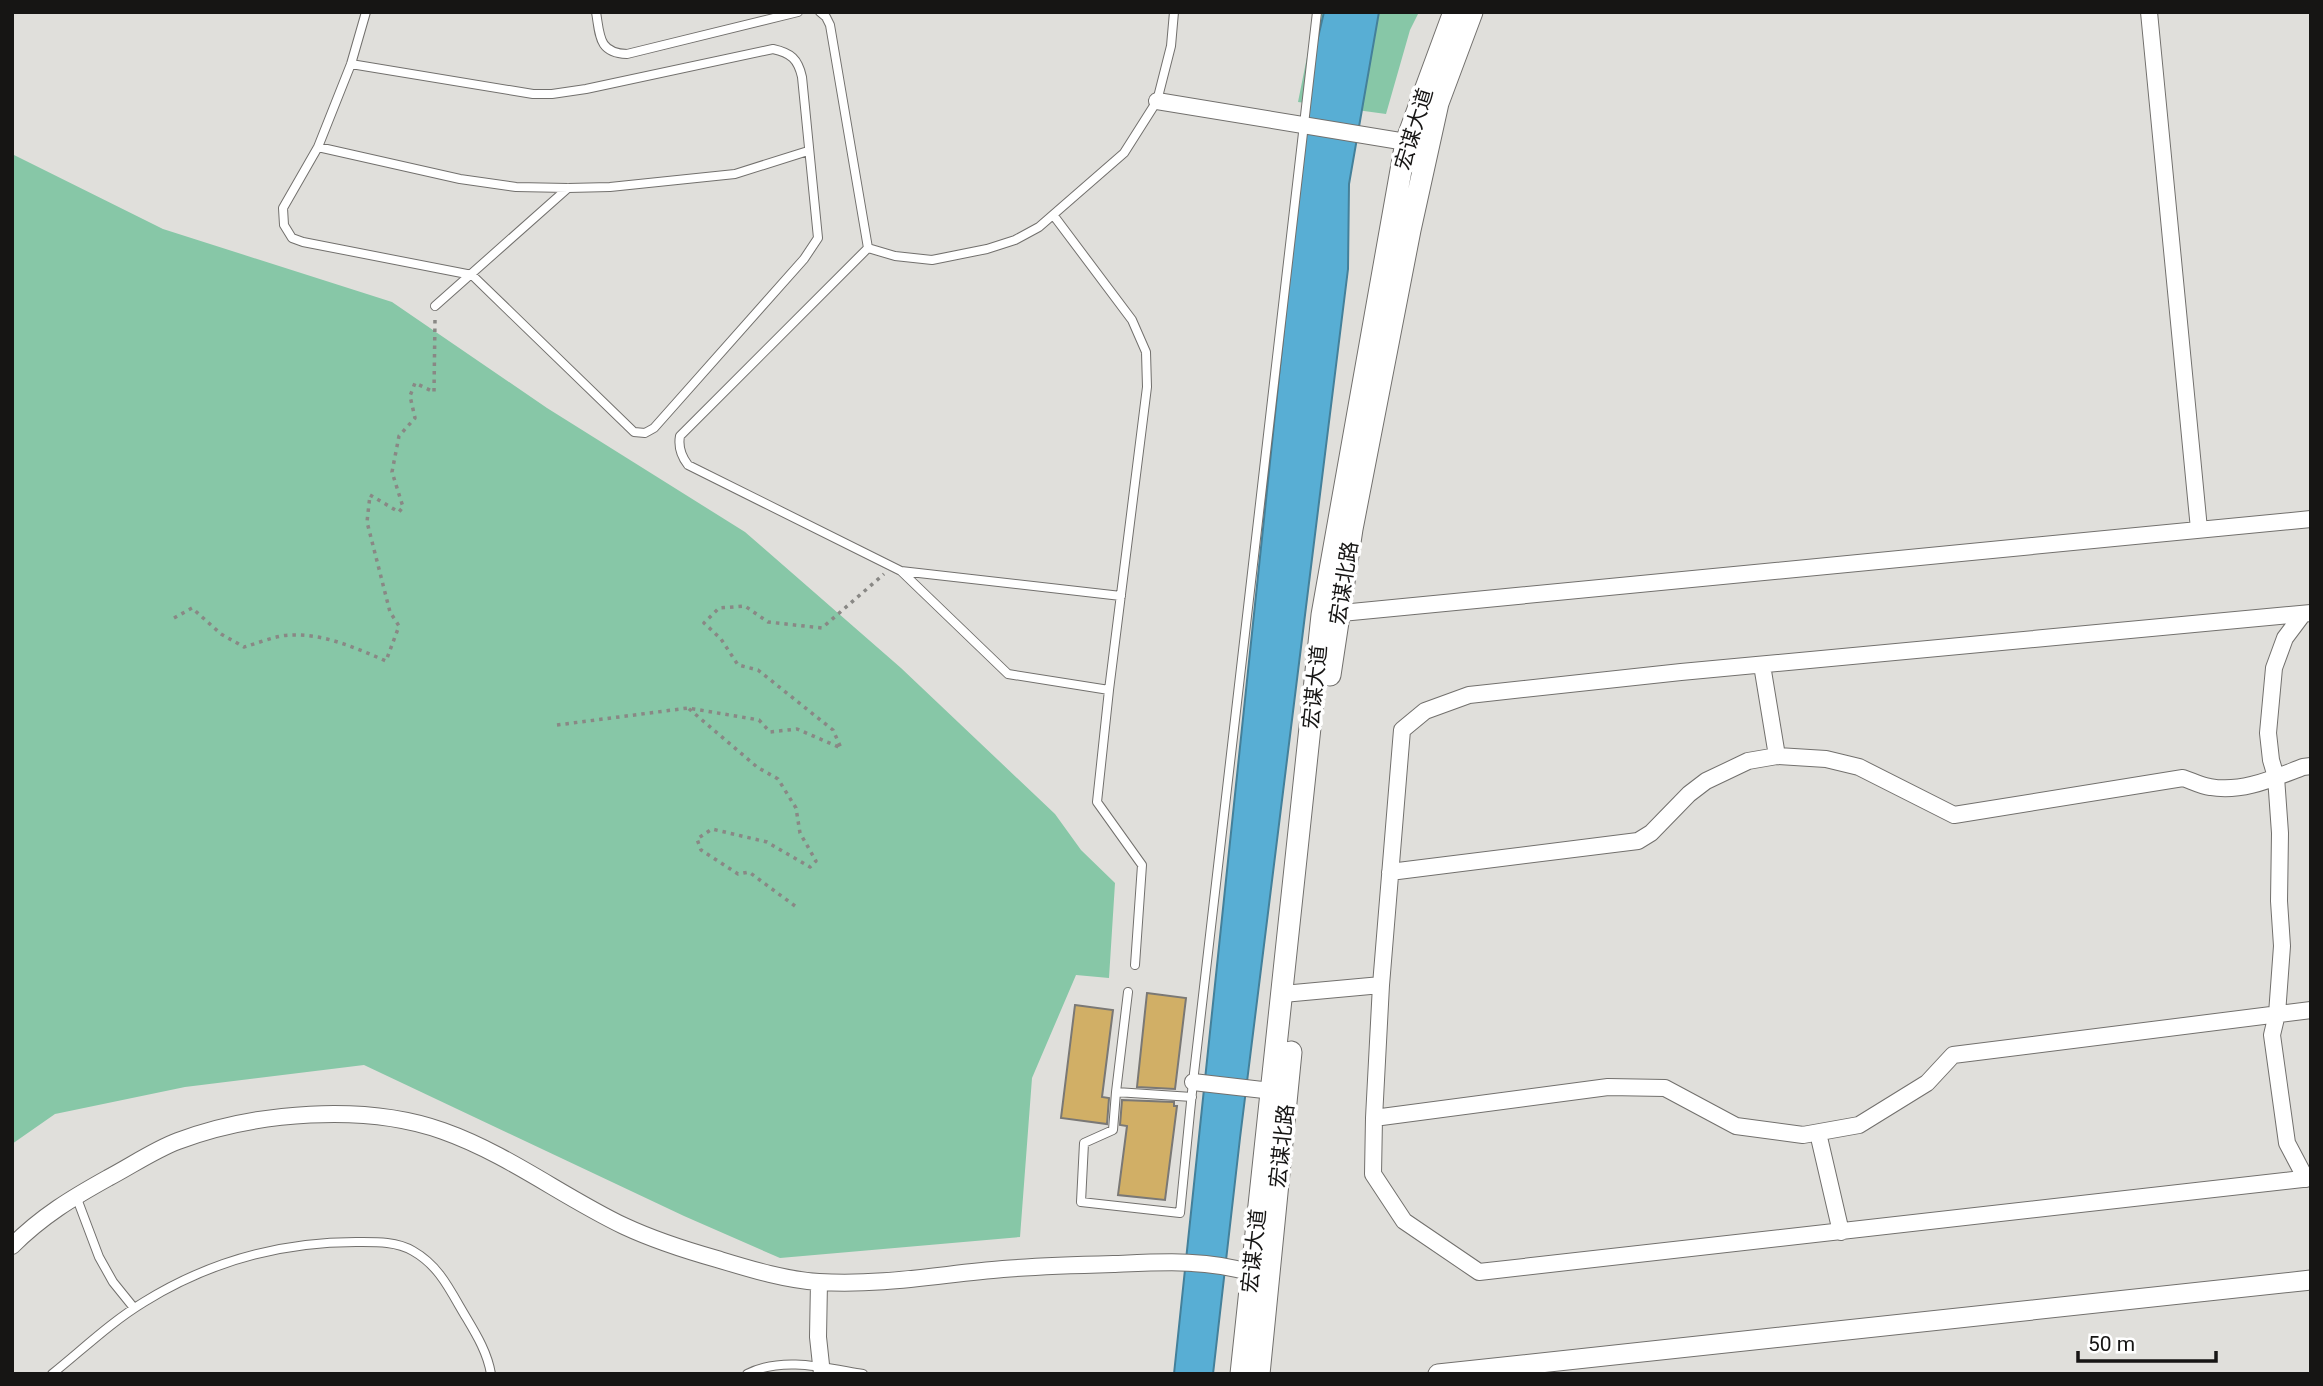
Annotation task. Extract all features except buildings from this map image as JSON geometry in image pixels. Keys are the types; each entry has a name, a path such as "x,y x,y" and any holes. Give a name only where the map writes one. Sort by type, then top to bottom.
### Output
{"main road":[{"name":"宏谋大道","path":"1241,1374 1252,1273 1280,1092 1331,614 1406,142 1454,12"},
{"name":"宏谋北路","path":"1331,614 1352,529 1396,298 1438,103 1472,12"},
{"name":"宏谋北路","path":"1259,1374 1280,1092"}],"street":[{"path":"2149,12 2199,529"},
{"path":"1157,101 1406,142"},
{"path":"1331,614 2311,519"},
{"path":"2307,614 2285,638 2274,668 2268,733 2276,777 2280,833 2279,901 2282,946 2277,1014 2272,1035 2287,1143 2308,1179 1479,1272 1404,1221 1373,1174 1381,985 1402,730 1425,711 1469,695 1762,664 2307,614"},
{"path":"1762,664 1777,756"},
{"path":"1390,872 1638,841 1651,833 1689,793 1706,781 1748,761 1777,756 1826,759 1859,767 1954,815 2183,778 2210,787 2254,785 2311,766"},
{"path":"1290,994 1381,985"},
{"path":"1374,1118 1608,1087 1665,1088 1735,1126 1803,1135 1859,1125 1927,1083 1953,1055 2311,1010"},
{"path":"1192,1090 1280,1092"},
{"path":"12,1246 34,1224 76,1196 177,1141 260,1119 310,1114 353,1115 408,1122 443,1131 480,1147 624,1226 668,1245 782,1277 820,1282 902,1280 1003,1269 1181,1261 1229,1266 1252,1273"},
{"path":"1818,1133 1841,1232"},
{"path":"1438,1374 2311,1280"},
{"path":"820,1282 818,1338 822,1371"}],"lane":[{"path":"351,64 533,94 552,94 773,49 791,55 799,64 818,238 804,259 649,432 641,433 630,429 472,275 303,243 292,238 284,225 284,208 318,147 351,64 366,12"},
{"path":"596,12 600,39 604,46 618,54 627,54 799,12"},
{"path":"820,12 830,25 868,248"},
{"path":"868,248 895,256 932,260 987,249 1016,240 1040,227 1124,153 1157,101 1171,46 1174,12"},
{"path":"1128,992 1112,1130 1084,1143 1081,1202 1180,1213 1317,12"},
{"path":"318,147 460,179 516,187 568,188 610,187 735,174 808,151"},
{"path":"435,306 568,188"},
{"path":"1054,216 1132,320 1146,352 1147,387 1097,802 1142,865 1135,965"},
{"path":"868,248 680,436 683,458 688,465 896,569 1008,674 1109,690"},
{"path":"896,569 1121,596"},
{"path":"1116,1092 1192,1090"},
{"path":"76,1196 99,1257 113,1282 134,1308"},
{"path":"52,1374 134,1308 196,1275 256,1252 324,1242 394,1244 410,1249 428,1261 441,1275 485,1351 491,1374"},
{"path":"747,1374 757,1369 792,1364 822,1371 863,1374"}],"path":[{"path":"174,618 192,608 221,634 244,647 290,634 322,637 386,661 399,626 390,612 367,522 370,495 399,512 403,507 392,472 399,436 415,418 410,396 415,383 434,392 435,306"},
{"path":"557,725 688,708 759,720 770,732 797,729 841,748 833,730 758,670 738,665 721,639 704,622 719,608 745,606 768,622 822,628 896,569"},
{"path":"688,708 757,767 778,779 796,808 800,833 816,861 810,867 767,842 712,829 697,839 701,850 738,874 748,872 795,906"}],"green space":[{"path":"1316,12 1419,12 1410,30 1386,114 1298,102"},
{"path":"12,154 163,229 392,302 547,408 745,532 901,668 1055,814 1081,850 1115,883 1109,978 1076,975 1032,1078 1020,1237 780,1258 684,1216 364,1065 185,1087 55,1114 12,1144"}],"water":[{"path":"1324,12 1379,12 1349,184 1348,269 1213,1374 1174,1374 1312,63"}]}
